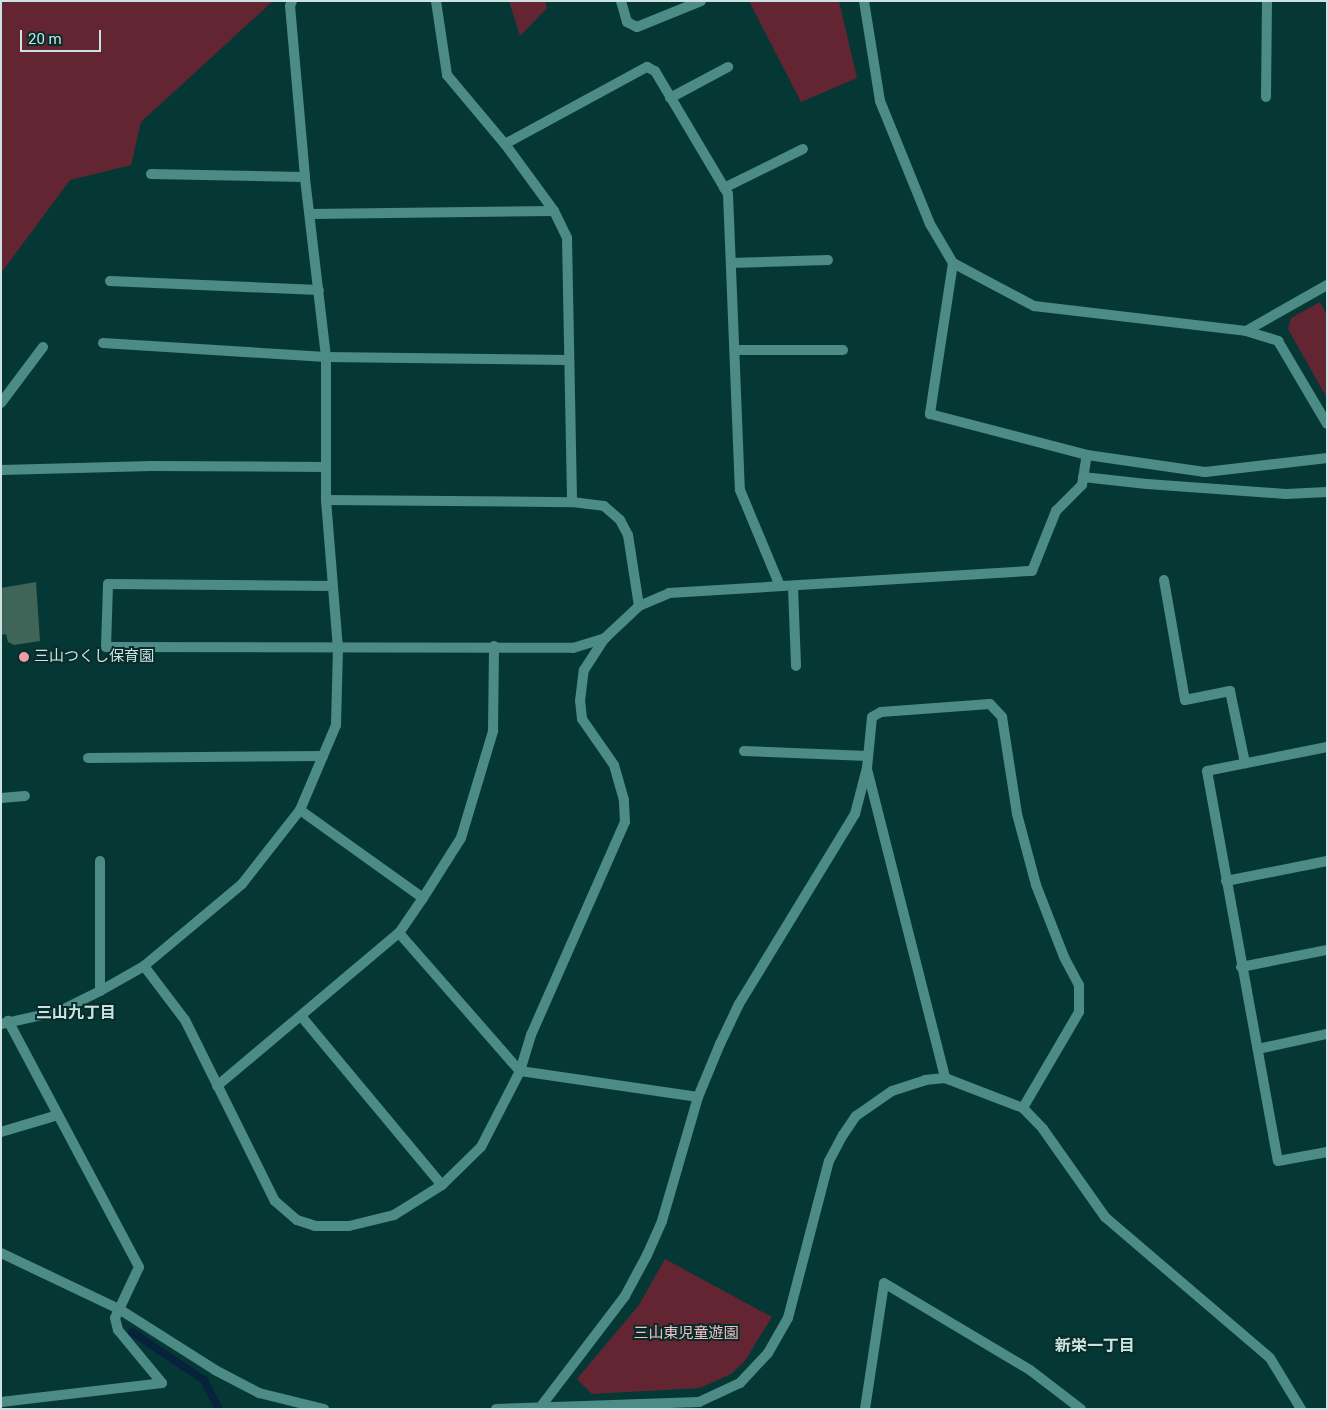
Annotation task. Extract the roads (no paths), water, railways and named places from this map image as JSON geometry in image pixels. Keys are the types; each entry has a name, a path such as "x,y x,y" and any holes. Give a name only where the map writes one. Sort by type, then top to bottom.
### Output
{"street":[{"path":"1,1402 162,1383 118,1330 115,1318 140,1267 58,1115 5,1022 60,1011 144,966 242,884 300,810 336,725 338,649 326,500 326,357 306,177 290,6 292,1"},
{"path":"436,1 447,75 505,144 554,211 568,238 567,360 572,502"},
{"path":"621,1 627,22 637,27 701,1"},
{"path":"864,1 880,101 930,224 953,263 1034,306 1246,331 1278,341 1327,424"},
{"path":"1266,97 1267,1"},
{"path":"670,98 728,66"},
{"path":"505,144 647,67 654,71 728,194 740,490 780,586"},
{"path":"724,188 802,149"},
{"path":"151,174 306,177"},
{"path":"310,214 554,211"},
{"path":"731,263 828,260"},
{"path":"953,263 930,414 1087,455 1205,472 1327,458"},
{"path":"110,282 318,290"},
{"path":"1246,331 1327,285"},
{"path":"104,343 326,357 567,360"},
{"path":"1,403 43,347"},
{"path":"735,350 843,350"},
{"path":"144,966 185,1020 275,1200 297,1220 315,1226 358,1224 394,1215 442,1185 480,1147 520,1071 531,1035 625,822 624,800 614,765 582,719 580,701 584,670 605,638 639,606 669,593 1032,572 1056,511 1082,485 1087,455"},
{"path":"1,470 152,466 326,467"},
{"path":"1083,477 1147,484 1286,494 1327,492"},
{"path":"326,500 572,502 604,506 620,520 628,535 639,606"},
{"path":"1164,580 1184,700 1230,691 1245,763"},
{"path":"332,586 108,584 106,647 338,649 494,646 573,648 605,638"},
{"path":"793,587 796,666"},
{"path":"217,1086 399,933 461,838 493,730 494,646"},
{"path":"542,1405 625,1296 647,1255 662,1222 698,1097 739,1004 854,814 867,768 872,717 881,712 990,704 1002,717 1017,814 1036,885 1064,957 1079,985 1079,1012 1023,1108"},
{"path":"1327,748 1207,771 1241,967 1278,1161 1327,1152"},
{"path":"744,751 868,756"},
{"path":"88,758 323,756"},
{"path":"867,768 945,1078"},
{"path":"1,798 25,796"},
{"path":"300,810 423,898"},
{"path":"100,861 100,991"},
{"path":"1226,881 1327,861"},
{"path":"399,933 520,1071 698,1097"},
{"path":"1241,967 1327,950"},
{"path":"301,1016 442,1185"},
{"path":"1258,1049 1327,1034"},
{"path":"496,1409 542,1405 584,1406 699,1402 740,1383 768,1353 788,1318 830,1161 843,1135 856,1116 892,1091 925,1080 945,1078 1023,1108 1043,1129 1106,1217 1270,1358 1301,1409"},
{"path":"1,1132 58,1115"},
{"path":"1,1253 119,1309 215,1370 259,1393 324,1409"},
{"path":"865,1409 884,1284 1030,1370 1080,1409"}],"waterway":[{"path":"132,1332 204,1380 219,1409"}],"place":[{"name":"三山つくし保育園","path":"24,657"}],"district":[{"name":"三山九丁目","path":"76,1013"},
{"name":"新栄一丁目","path":"1095,1346"}],"park label":[{"name":"三山東児童遊園","path":"686,1334"}]}
